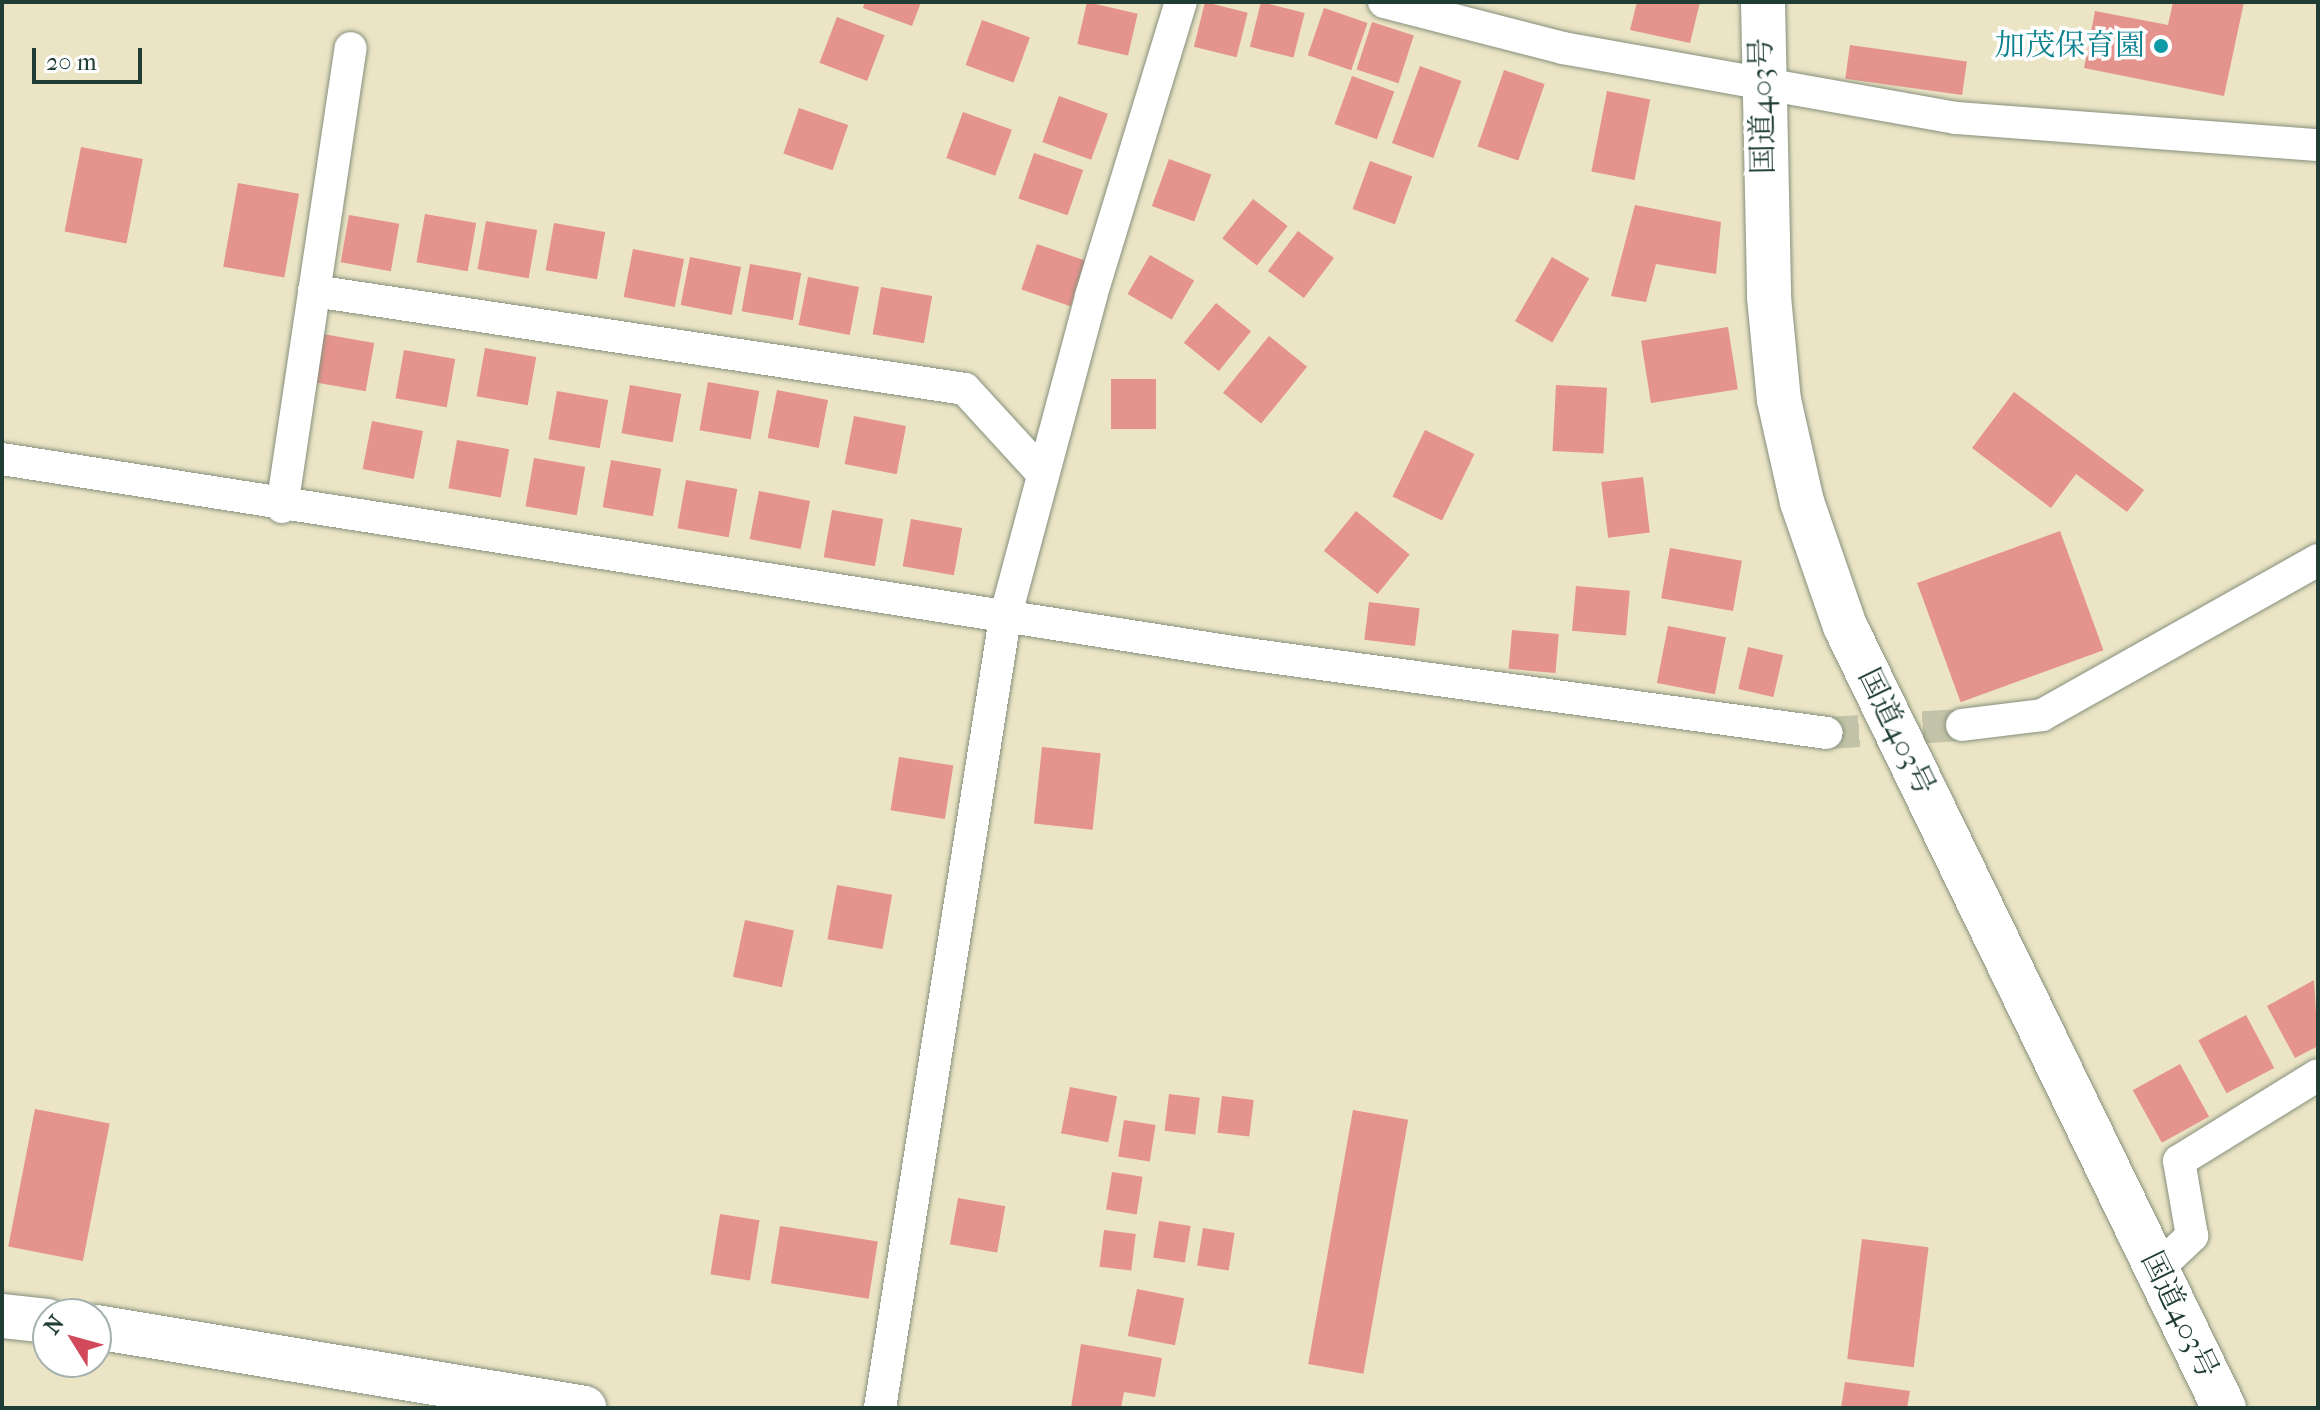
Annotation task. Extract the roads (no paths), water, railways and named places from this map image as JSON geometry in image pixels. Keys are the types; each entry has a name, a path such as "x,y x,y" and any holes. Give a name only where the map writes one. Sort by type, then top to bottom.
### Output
{"main road":[{"name":"国道403号","path":"1763,2 1760,87 1770,312 1802,502 1845,626 2224,1408"},
{"path":"2,1316 32,1319"},
{"path":"112,1330 584,1408"}],"street":[{"path":"880,1408 1005,618 1042,473 1181,2"},
{"path":"1384,2 1563,48 1760,87 1956,118 2318,145"},
{"path":"282,507 351,48"},
{"path":"314,291 965,389 1042,473"},
{"path":"2,459 282,507 1005,618 1827,733"},
{"path":"1962,725 2042,715 2318,560"},
{"path":"2156,1270 2192,1236 2179,1161 2318,1075"}],"tunnel":[{"path":"1827,733 1962,725"}],"place":[{"name":"加茂保育園","path":"2161,46"}]}
